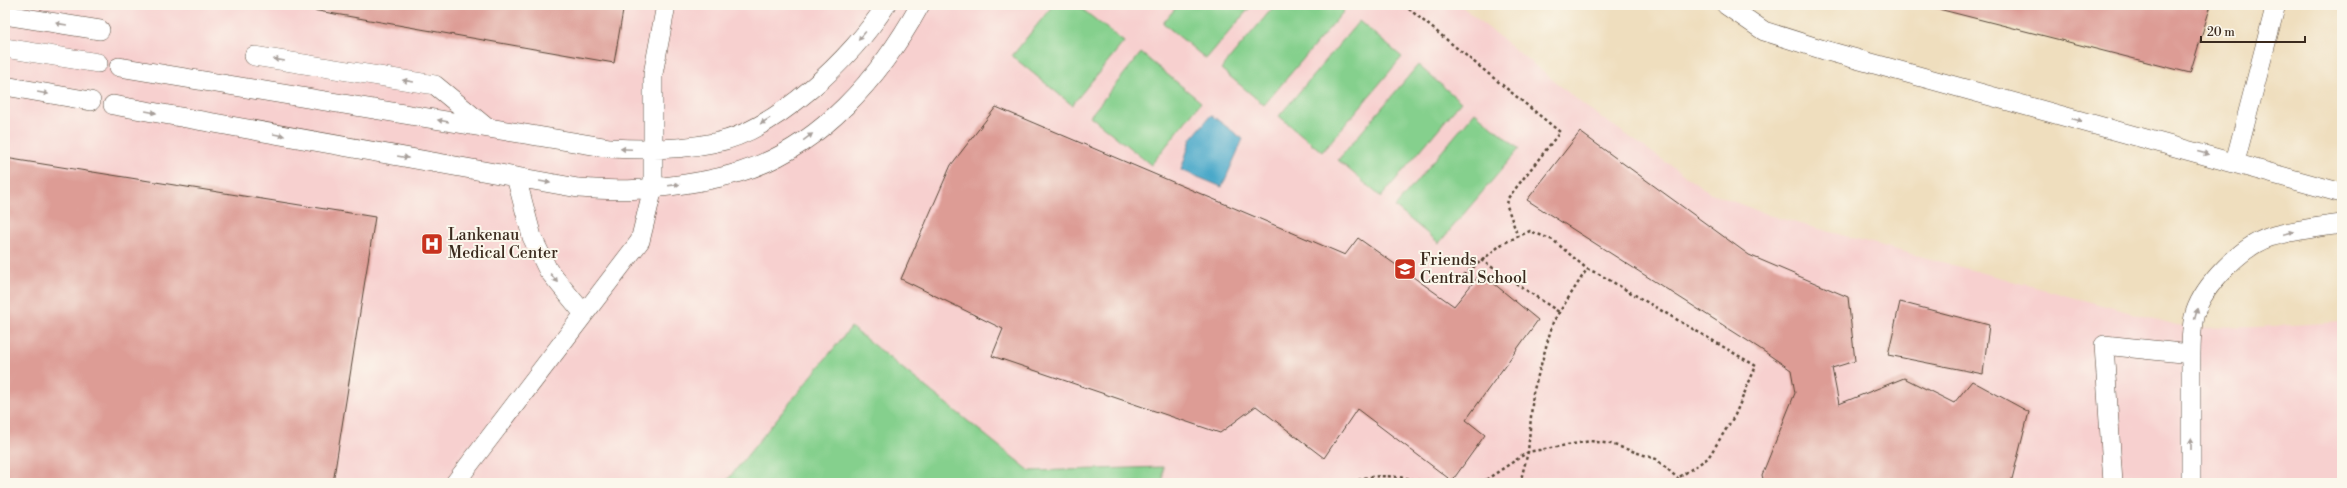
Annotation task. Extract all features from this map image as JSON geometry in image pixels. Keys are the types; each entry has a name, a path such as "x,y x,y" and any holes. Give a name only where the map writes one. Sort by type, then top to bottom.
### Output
{"lane":[{"path":"455,483 640,241 653,188 653,74 666,5"},
{"path":"119,67 610,148 652,151 714,143 755,128 796,102 820,80 861,38 886,5"},
{"path":"113,105 578,188 653,188 700,182 741,172 775,158 808,137 844,107 877,71 905,32 920,5"},
{"path":"1726,5 1764,31 1824,50 2039,110 2235,162 2342,193"},
{"path":"2235,162 2275,8"},
{"path":"5,15 100,30"},
{"path":"5,48 98,63"},
{"path":"254,56 434,85 487,128"},
{"path":"5,86 91,101"},
{"path":"516,177 532,237 548,270 584,314"},
{"path":"2192,483 2191,354 2195,313 2208,289 2226,268 2256,244 2270,237 2342,224"},
{"path":"2113,483 2104,344 2191,354"}],"path":[{"path":"1404,5 1560,132 1508,198 1507,206 1518,236"},
{"path":"1454,283 1502,244 1530,230 1553,240 1587,269 1599,274 1756,366 1735,415 1708,458 1678,478"},
{"path":"1481,260 1559,312"},
{"path":"1520,483 1528,452 1533,393 1553,322 1587,269"},
{"path":"1481,483 1528,452 1590,441 1612,444 1656,459 1683,483"},
{"path":"1352,483 1360,478 1400,477 1434,483"}],"shaded area":[{"path":"5,5 1460,5 1585,106 1709,192 1771,216 2176,325 2201,328 2257,327 2342,322 2342,483 5,483"}],"green space":[{"path":"1053,5 1077,5 1124,42 1072,105 1012,56"},
{"path":"1178,5 1252,5 1206,59 1163,23"},
{"path":"1275,5 1338,5 1344,11 1264,105 1221,69"},
{"path":"1359,21 1402,57 1322,152 1279,116"},
{"path":"1141,53 1201,102 1151,165 1090,116"},
{"path":"1418,65 1461,102 1381,197 1338,160"},
{"path":"1475,112 1519,149 1439,243 1395,207"},
{"path":"851,327 1030,471 1163,467 1163,483 725,483"}],"water":[{"path":"1211,115 1243,139 1222,187 1181,170 1191,139"}],"building":[{"path":"284,5 624,5 614,63"},
{"path":"1923,5 2211,5 2190,73"},
{"path":"996,107 1345,255 1358,238 1454,306 1481,273 1538,320 1466,420 1485,435 1452,481 1357,409 1324,458 1256,406 1220,433 992,356 1003,329 901,279 951,165"},
{"path":"1580,132 1749,255 1848,297 1855,361 1832,368 1839,404 1904,378 1954,403 1972,381 2029,412 2011,483 1764,483 1762,475 1795,393 1791,370 1527,200"},
{"path":"5,158 375,217 333,483 5,483"},
{"path":"1900,302 1989,325 1983,374 1888,355"}],"place":[{"name":"Lankenau Medical Center","path":"432,244"},
{"name":"Friends Central School","path":"1405,269"}]}
